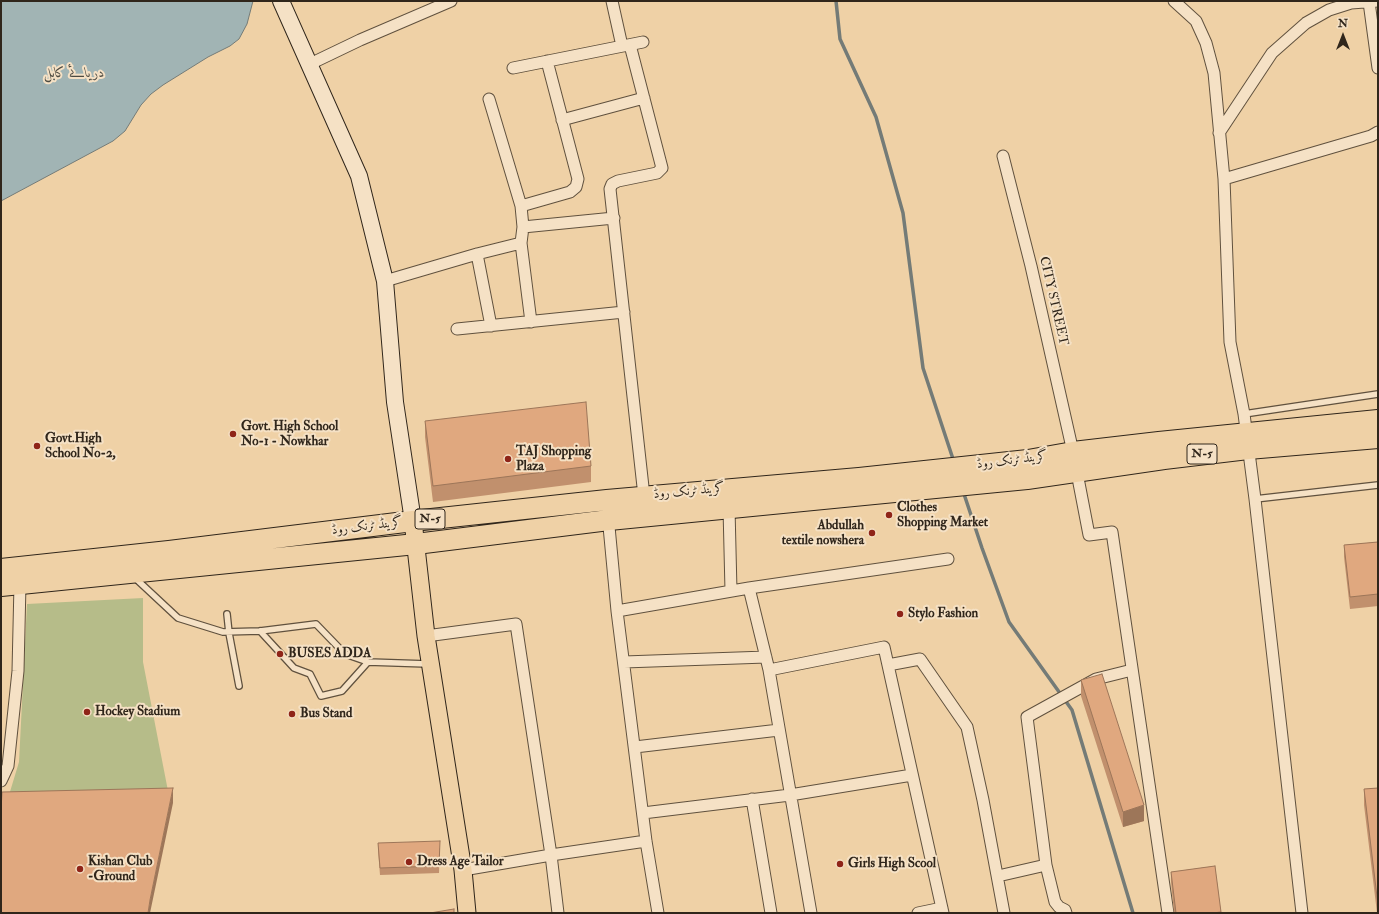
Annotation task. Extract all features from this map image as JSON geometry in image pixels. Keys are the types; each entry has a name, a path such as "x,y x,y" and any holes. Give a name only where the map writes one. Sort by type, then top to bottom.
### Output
{"highway":[{"name":"گرینڈ ٹرنک روڈ","path":"1,569 169,551 413,521 644,496 859,487 1028,470 1246,432 1378,420"},
{"name":"گرینڈ ٹرنک روڈ","path":"1246,432 1378,438"},
{"name":"گرینڈ ٹرنک روڈ","path":"10,585 416,544 609,520 729,508 859,487"}],"main road":[{"path":"413,521 426,636 463,870 467,913"}],"street":[{"path":"281,1 359,176 385,282 395,402 413,521"},
{"path":"310,64 360,40 451,1"},
{"path":"612,1 644,98 662,168 657,173 618,181 612,184 610,189 644,496"},
{"path":"1174,1 1196,21 1206,43 1214,73 1224,179 1230,342 1246,432 1302,913"},
{"path":"1219,133 1272,53 1306,23 1329,10 1351,3 1373,1 1378,68"},
{"path":"513,68 643,42"},
{"path":"521,206 570,192 576,187 578,179 547,61"},
{"path":"562,120 644,98"},
{"path":"489,99 521,206 523,227 521,243 531,322"},
{"path":"1224,179 1371,136 1378,132"},
{"name":"CITY STREET","path":"1003,156 1031,266 1075,461 1089,535 1112,532 1132,670"},
{"path":"523,227 614,218"},
{"path":"385,282 477,254 521,243"},
{"path":"477,254 491,326"},
{"path":"458,329 624,312"},
{"path":"607,500 617,611 646,841 658,913"},
{"path":"729,508 731,591"},
{"path":"617,611 749,588 948,558"},
{"path":"1,781 8,766 18,671 10,585"},
{"path":"749,588 769,670 810,913"},
{"path":"426,636 516,624 551,855 558,913"},
{"path":"769,670 884,647 943,910 918,913"},
{"path":"624,662 766,657"},
{"path":"888,665 920,659 967,727 983,800 1004,913"},
{"path":"1066,913 1065,910 1059,907 1055,902 1046,865 1027,717 1096,678 1132,670 1168,913"},
{"path":"635,747 779,730"},
{"path":"643,814 790,794 912,775"},
{"path":"752,799 771,913"},
{"path":"463,870 646,841"},
{"path":"998,876 1046,865"}],"lane":[{"path":"1246,432 1378,394"},
{"path":"1254,499 1378,485"},
{"path":"129,573 178,618 223,632 260,631 316,624 345,654 368,662 431,664"},
{"path":"227,614 238,686"},
{"path":"260,631 294,668 310,674 320,696 342,691 368,662"}],"green space":[{"name":"Hockey Stadium","path":"143,598 143,662 168,791 9,795 19,762 27,604"}],"water":[{"name":"دریائے کابل","path":"1,1 253,1 247,24 239,39 230,46 208,57 163,85 151,94 141,105 125,131 113,141 1,201"}],"building":[{"name":"TAJ Shopping Plaza","path":"586,402 591,466 433,486 425,421"},
{"path":"1378,542 1378,594 1350,597 1344,545"},
{"path":"1102,674 1144,805 1123,812 1081,680"},
{"name":"Kishan Club -Ground","path":"173,788 148,913 1,913 2,792"},
{"path":"1378,788 1378,905 1364,789"},
{"name":"Dress Age Tailor","path":"440,841 439,866 380,868 378,843"},
{"path":"1215,866 1221,912 1176,913 1171,872"},
{"path":"454,909 454,913 430,913"}],"waterway":[{"path":"836,1 840,39 876,117 903,213 923,368 954,462"},
{"path":"963,491 1009,622 1072,710 1133,913"}],"place":[{"name":"Govt. High School No-1 - Nowkhar","path":"233,434"},
{"name":"Govt.High School No-2,","path":"37,446"},
{"name":"TAJ Shopping Plaza","path":"508,459"},
{"name":"Clothes Shopping Market","path":"889,515"},
{"name":"Abdullah textile nowshera","path":"872,533"},
{"name":"Stylo Fashion","path":"900,614"},
{"name":"BUSES ADDA","path":"280,654"},
{"name":"Hockey Stadium","path":"87,712"},
{"name":"Bus Stand","path":"292,714"},
{"name":"Dress Age Tailor","path":"409,862"},
{"name":"Girls High Scool","path":"840,864"},
{"name":"Kishan Club -Ground","path":"80,869"}]}
